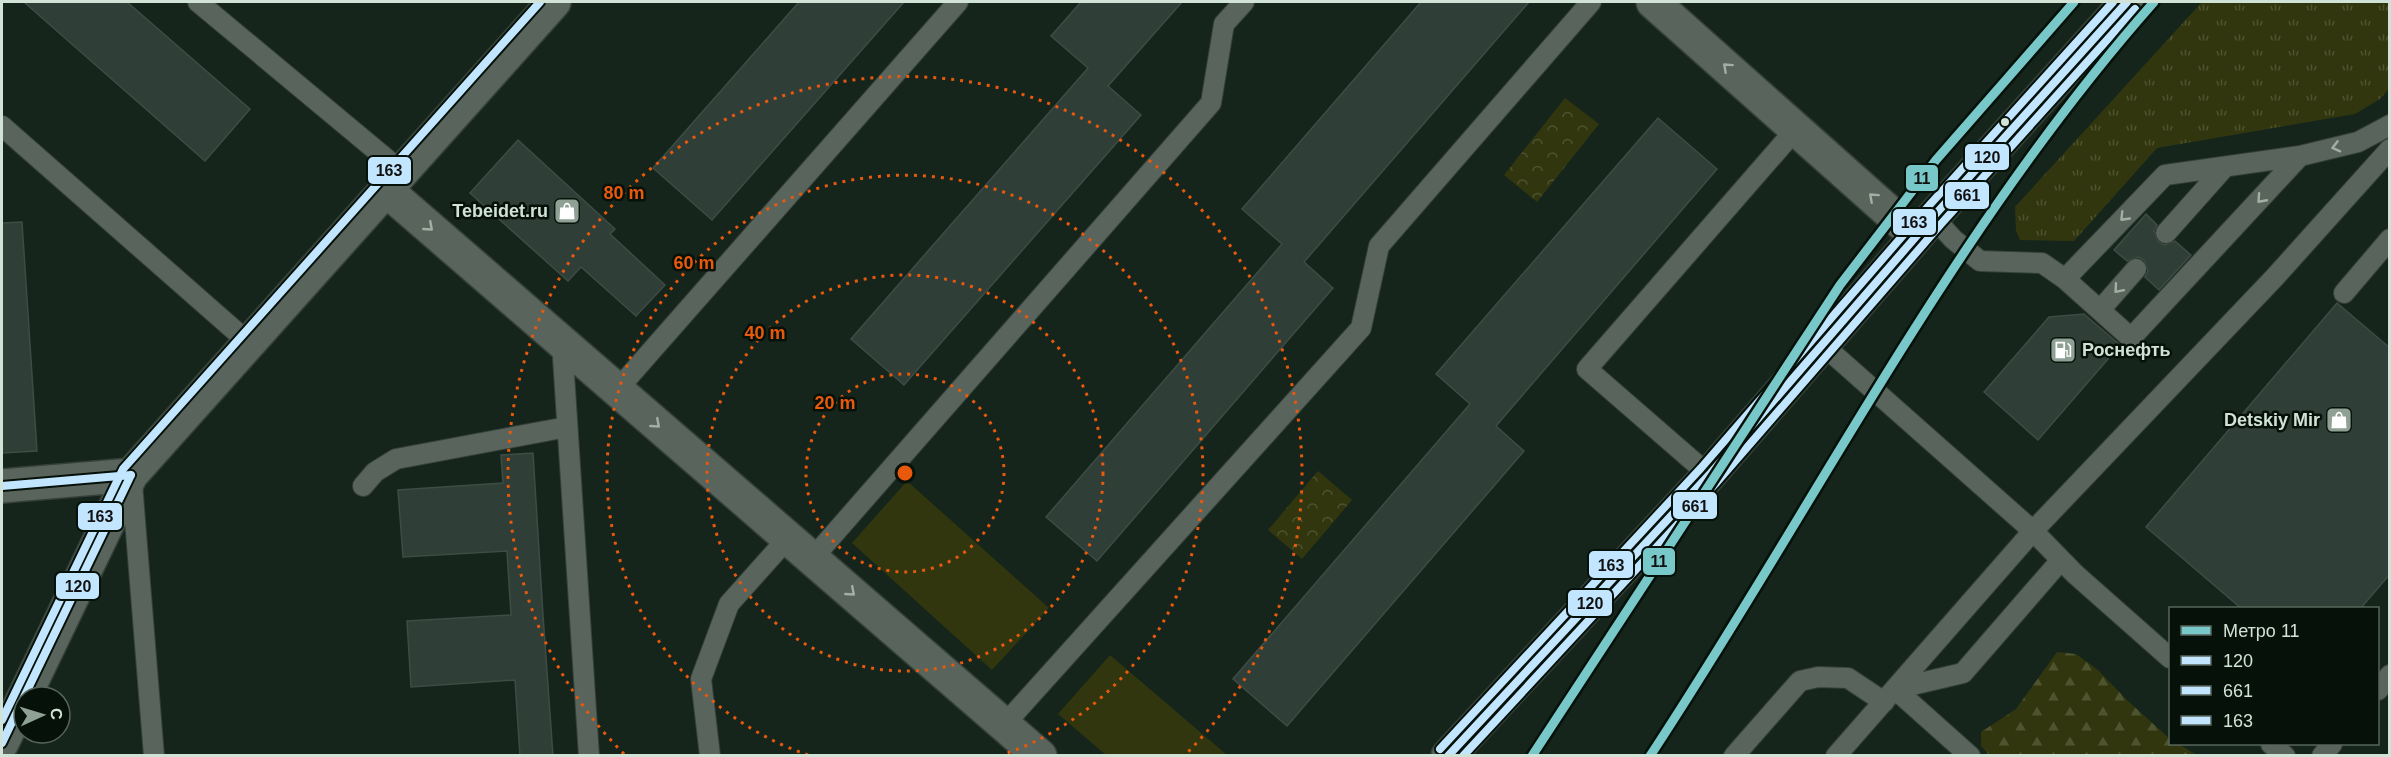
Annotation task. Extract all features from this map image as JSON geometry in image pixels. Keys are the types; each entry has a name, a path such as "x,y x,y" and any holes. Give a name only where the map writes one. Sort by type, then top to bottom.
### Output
{"street":[{"path":"1653,2 1796,129 1925,227"},
{"path":"1448,756 1709,475 1925,227 2127,2"},
{"path":"2,743 131,475 249,344 546,4"},
{"path":"393,180 562,342 1040,756"},
{"path":"2,486 131,475"}],"lane":[{"path":"198,2 393,180"},
{"path":"617,390 958,2"},
{"path":"710,756 701,679 729,604 800,548 1211,103 1224,24 1244,2"},
{"path":"1004,725 1361,328 1379,246 1591,2"},
{"path":"2065,279 2165,175 2300,156 2358,141 2390,124"},
{"path":"2,128 249,344"},
{"path":"1709,475 1587,369 1796,129"},
{"path":"1836,756 2033,531 2275,277 2390,149"},
{"path":"1925,227 1953,239 1980,261 2042,263 2065,279 2131,338 2300,156"},
{"path":"2166,233 2223,168"},
{"path":"2344,293 2390,240"},
{"path":"2100,310 2136,269"},
{"path":"562,342 589,756"},
{"path":"1823,345 2033,531 2061,560 2169,657"},
{"path":"363,486 375,472 396,459 567,427"},
{"path":"131,475 154,756"},
{"path":"1889,695 1963,673 2061,560"},
{"path":"2379,689 2390,675"},
{"path":"1734,756 1800,681 1818,677 1848,678 1889,695 1971,756"},
{"path":"2272,745 2285,756"}],"green space":[{"path":"2202,2 2388,2 2389,89 2380,99 2355,114 2157,148 2074,241 2020,240 2016,231 2015,207"},
{"path":"1565,98 1599,124 1537,202 1504,175"},
{"path":"1318,471 1352,500 1302,559 1268,530"},
{"path":"907,481 1049,608 992,670 852,543"},
{"path":"2057,652 2076,654 2098,670 2169,738 2169,745 2180,745 2197,755 1989,755 1981,746 1981,732 2016,709"},
{"path":"1110,655 1227,755 1106,755 1058,714"}],"building":[{"path":"24,2 127,2 250,109 205,161"},
{"path":"799,2 904,2 712,220 653,168"},
{"path":"1081,2 1182,2 1108,86 1141,115 904,385 851,339 1088,68 1051,36"},
{"path":"1421,2 1529,2 1304,262 1333,288 1097,561 1046,517 1282,244 1242,209"},
{"path":"1658,118 1717,169 1496,426 1524,451 1287,726 1233,679 1470,404 1436,374"},
{"path":"518,140 615,229 610,234 665,285 636,316 581,267 568,281 470,193"},
{"path":"2146,214 2157,225 2154,231 2158,242 2164,245 2175,241 2191,255 2159,290 2145,277 2148,271 2144,260 2138,257 2127,261 2114,250"},
{"path":"22,222 37,451 2,453 2,223"},
{"path":"2337,303 2390,348 2390,574 2362,607 2240,607 2146,527"},
{"path":"2084,314 2120,345 2038,440 1984,392 2049,317"},
{"path":"533,453 553,756 520,756 515,680 411,687 407,621 511,615 507,551 403,557 398,490 503,483 501,455"}],"metro line":[{"name":"11","path":"1532,756 1840,285 1936,160 2074,2"},
{"name":"11","path":"1650,756 1950,274 2014,180 2081,89 2154,2"}],"transit line":[{"name":"163","path":"2,720 123,469 540,2"},
{"name":"163","path":"1440,749 1701,468 1925,210 2113,2"},
{"name":"120","path":"1448,756 1709,475 1933,217 2127,2"},
{"name":"661","path":"1463,756 1717,482 1941,224 2135,9"},
{"name":"120","path":"2,486 131,475"},
{"name":"120","path":"30,685 131,475"},
{"name":"120","path":"2,743 12,722"}],"place":[{"name":"Tebeidet.ru","path":"567,211"},
{"name":"Роснефть","path":"2063,350"},
{"name":"Detskiy Mir","path":"2339,420"}]}
